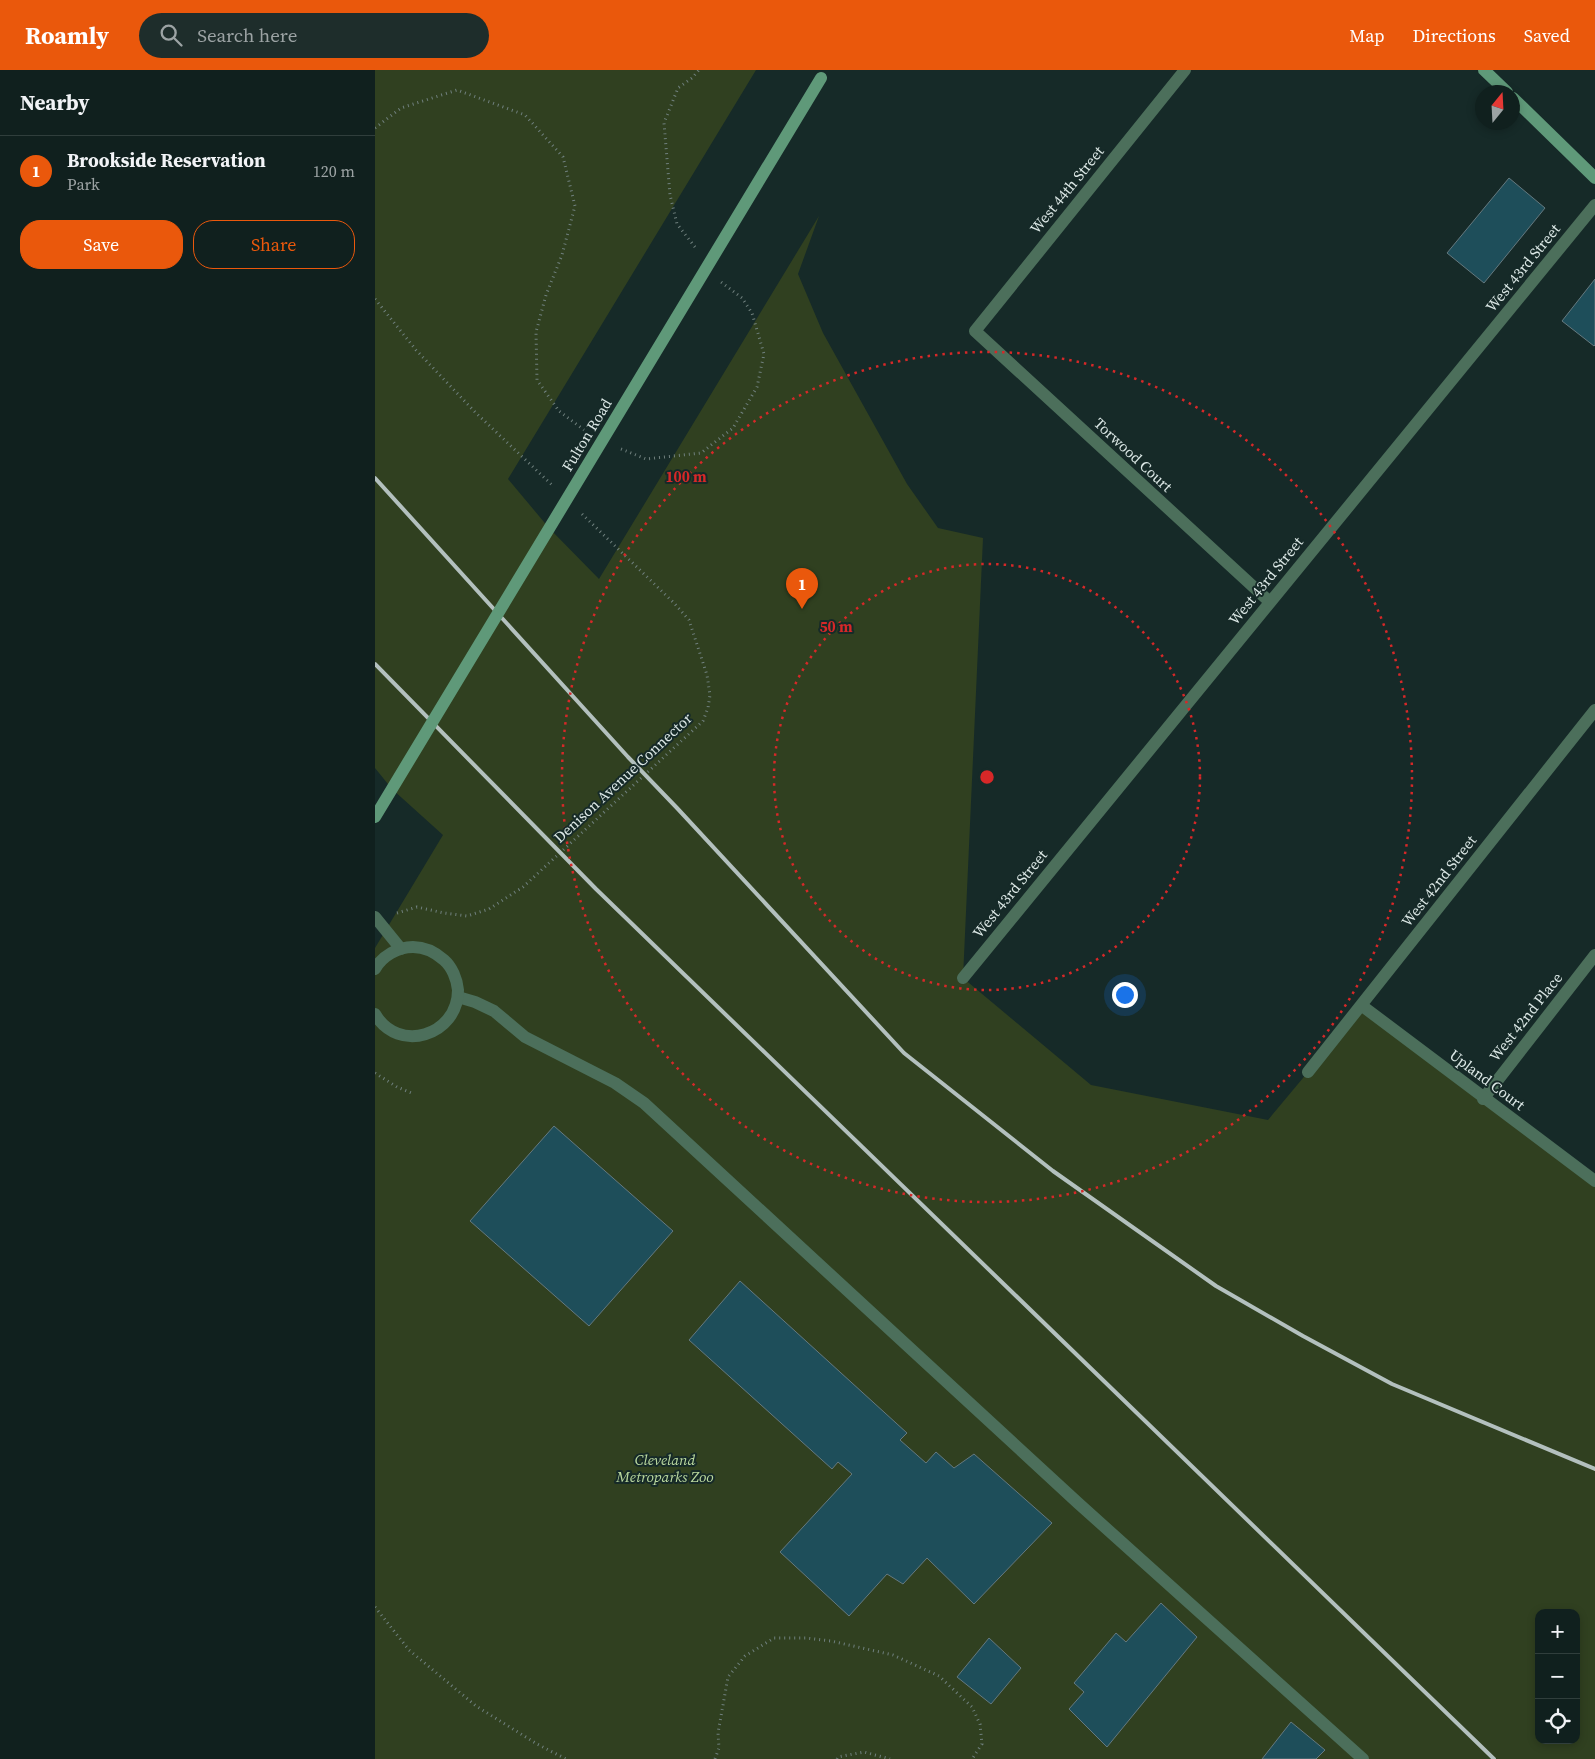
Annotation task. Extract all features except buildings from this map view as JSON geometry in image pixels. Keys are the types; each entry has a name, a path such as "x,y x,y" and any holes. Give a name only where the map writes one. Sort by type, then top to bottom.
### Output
{"main road":[{"path":"1483,70 1499,85"},
{"name":"Fulton Road","path":"375,818 824,74"},
{"path":"1520,105 1595,178"}],"street":[{"name":"West 44th Street","path":"975,331 1185,70"},
{"name":"West 43rd Street","path":"963,978 1595,205"},
{"name":"Torwood Court","path":"975,331 1270,602"},
{"name":"West 42nd Street","path":"1308,1072 1595,710"},
{"path":"375,917 401,949"},
{"path":"375,969 387,955 401,949 413,947 426,949 438,954 447,963 454,974 458,997 454,1012 445,1023 433,1032 419,1036 404,1036 390,1030 379,1021 375,1014"},
{"name":"West 42nd Place","path":"1483,1098 1595,955"},
{"path":"458,997 475,1002 494,1011 525,1037 615,1082 644,1103 1070,1497 1363,1759"},
{"name":"Upland Court","path":"1361,1005 1595,1180"}],"path":[{"path":"699,70 693,78 678,88 664,123 670,195 677,224 699,253"},
{"path":"375,128 401,108 457,90 525,115 563,157 575,206 562,255 546,295 536,332 537,380 559,411 589,434"},
{"path":"613,446 646,459 701,453 733,428 757,387 763,354 753,313 742,298 721,283 715,275"},
{"path":"375,300 416,350 468,405 555,487"},
{"name":"Denison Avenue Connector","path":"417,907 467,916 489,910 516,891 703,721 708,708 707,674 689,620 674,602 575,507"},
{"path":"375,1074 397,1087 414,1094"},
{"path":"375,1607 409,1650 476,1706 537,1744 566,1759"},
{"path":"715,1759 719,1748 718,1733 728,1677 745,1656 774,1638 806,1638 831,1641 893,1655 939,1676 972,1707 980,1724 982,1744 972,1759"},
{"path":"837,1759 838,1757 864,1752 890,1759"}],"green space":[{"name":"Cleveland Metroparks Zoo","path":"375,70 756,70 508,479 549,528 599,579 819,216 798,274 823,333 907,484 938,528 983,538 963,978 1091,1085 1268,1120 1361,1005 1595,1181 1595,1759 375,1759 375,948 443,835 392,789 375,768"}],"railway":[{"path":"375,478 628,757 904,1053 1053,1171 1216,1286 1392,1384 1595,1469"},
{"path":"375,664 596,889 1494,1759"}],"place":[{"name":"Brookside Reservation","path":"802,609"}]}
